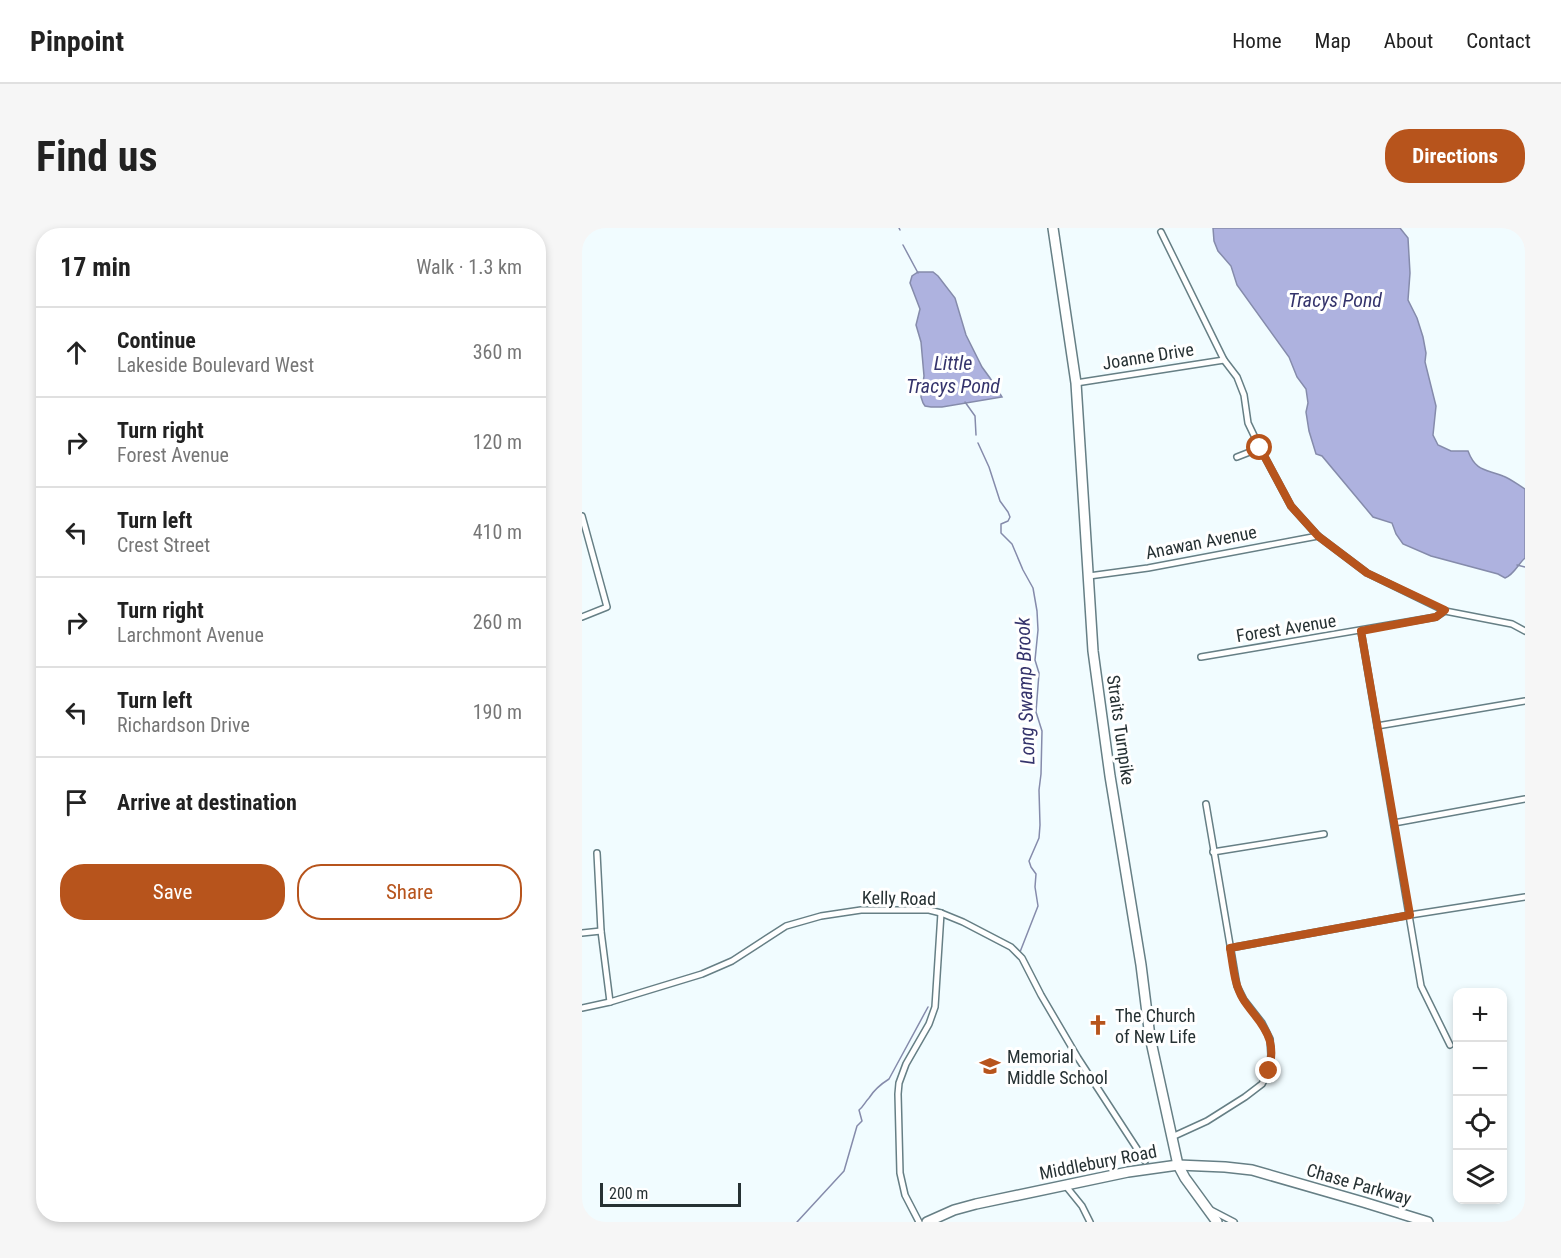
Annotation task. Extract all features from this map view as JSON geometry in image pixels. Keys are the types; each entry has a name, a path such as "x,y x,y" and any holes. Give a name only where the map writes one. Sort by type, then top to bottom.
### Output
{"main road":[{"name":"Straits Turnpike","path":"1053,228 1076,383 1093,651 1150,1038 1178,1165 1217,1222"},
{"name":"Middlebury Road","path":"927,1222 954,1210 976,1204 1151,1167 1178,1165 1234,1168 1252,1170 1280,1178"},
{"name":"Chase Parkway","path":"1280,1178 1428,1222"}],"street":[{"path":"1161,232 1224,360 1237,376 1244,395 1248,423 1260,448 1291,506 1318,536 1367,573 1445,610 1512,624 1525,631"},
{"name":"Joanne Drive","path":"1076,383 1224,360"},
{"path":"1238,457 1260,448"},
{"path":"582,516 607,607 582,617"},
{"name":"Anawan Avenue","path":"1089,576 1148,568 1318,536"},
{"name":"Forest Avenue","path":"1201,657 1436,617 1445,610"},
{"path":"1361,631 1421,986 1450,1045"},
{"path":"1377,726 1525,701"},
{"path":"1394,823 1525,800"},
{"path":"1172,1137 1207,1121 1257,1089 1269,1071 1271,1055 1270,1039 1237,986 1206,804"},
{"path":"1213,852 1324,834"},
{"path":"597,853 601,931 610,1002"},
{"path":"1230,948 1410,915 1525,897"},
{"name":"Kelly Road","path":"582,1008 610,1002 702,974 732,961 786,926 821,916 870,910 929,910 941,913 1011,947 1022,958 1078,1058 1145,1161"},
{"path":"919,1222 905,1196 901,1179 898,1094 899,1083 906,1064 929,1024 935,1007 941,913"},
{"path":"582,933 601,931"},
{"path":"1065,1185 1082,1206 1090,1222"},
{"path":"1208,1208 1234,1222"}],"water":[{"name":"Tracys Pond","path":"1213,228 1400,228 1408,238 1410,273 1408,300 1423,337 1425,362 1436,406 1433,435 1438,445 1451,451 1468,451 1478,466 1506,477 1525,489 1525,558 1511,574 1505,578 1498,574 1431,556 1403,544 1392,523 1373,517 1322,456 1316,454 1306,412 1308,403 1306,389 1297,377 1289,357 1237,285 1231,266 1218,251"},
{"name":"Little Tracys Pond","path":"918,272 933,272 955,298 966,335 982,367 1002,397 942,407 925,406 921,397 924,376 921,342 916,325 920,309 910,283 912,276"}],"waterway":[{"name":"Long Swamp Brook","path":"903,245 918,273"},
{"name":"Long Swamp Brook","path":"965,402 975,416 976,435"},
{"name":"Long Swamp Brook","path":"978,443 1000,501 1010,517 1008,521 1001,524 1001,533 1012,544 1033,588 1037,611 1035,660 1039,673 1036,712 1042,731 1040,825 1039,838 1029,861 1036,874 1035,887 1038,906 1020,952"},
{"path":"1517,565 1525,567"},
{"name":"Long Swamp Brook","path":"797,1222 844,1171 857,1126 862,1121 859,1110 875,1090 889,1079 928,1007"}],"place":[{"name":"The Church of New Life","path":"1098,1025"},
{"name":"Memorial Middle School","path":"990,1066"}],"route":[{"path":"1260,448 1291,506 1318,536 1367,573 1445,610 1436,617 1361,631 1410,915 1230,948 1237,986 1270,1039 1272,1047 1269,1071"}]}
